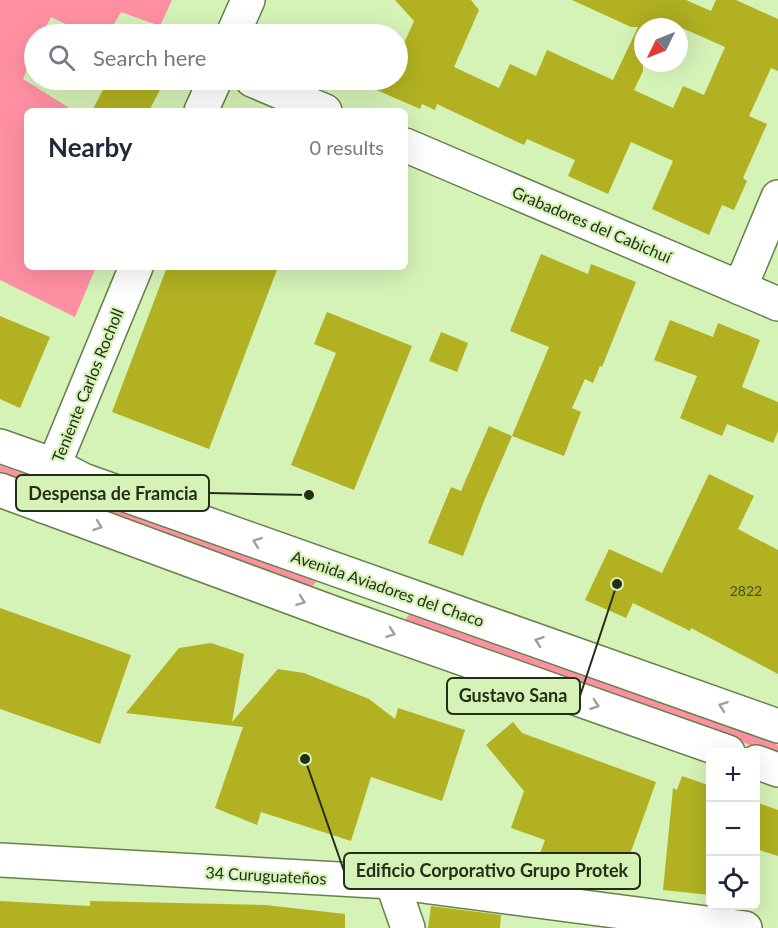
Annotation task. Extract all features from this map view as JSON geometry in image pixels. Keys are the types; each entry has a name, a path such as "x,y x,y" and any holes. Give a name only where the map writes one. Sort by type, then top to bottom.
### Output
{"main road":[{"path":"237,24 248,0"},
{"path":"202,108 210,90"},
{"path":"276,90 318,108"},
{"name":"Grabadores del Cabichuí","path":"408,146 778,304"},
{"path":"740,288 778,197"},
{"name":"Teniente Carlos Rocholl","path":"43,506 54,465 135,270"},
{"name":"Avenida Aviadores del Chaco","path":"0,446 54,465 83,480 778,726"},
{"path":"0,490 336,614 715,748"},
{"path":"336,614 351,576"},
{"path":"760,763 778,770"},
{"name":"34 Curuguateños","path":"0,860 392,882 745,928"},
{"path":"392,882 408,928"}],"shaded area":[{"path":"0,0 172,0 161,24 154,24 121,12 114,24 65,24 51,17 47,24 24,24 24,90 41,90 69,108 24,108 24,270 95,270 75,317 0,280"},
{"path":"0,465 315,579 316,582 312,587 0,475"},
{"path":"411,613 778,745 778,755 407,621 406,618"}],"building":[{"path":"395,0 471,0 479,10 454,67 499,88 510,64 536,76 547,50 613,80 634,35 634,72 643,72 634,90 673,108 683,86 704,95 725,47 688,31 688,18 634,18 634,27 631,27 572,0 686,0 711,11 716,0 736,0 778,19 778,71 771,68 749,116 767,124 743,178 747,181 734,210 722,205 709,235 652,209 673,161 631,142 608,194 568,176 575,160 527,139 524,145 437,104 435,110 422,104 420,109 377,90 408,90 408,34 414,21"},
{"path":"103,90 160,90 151,108 94,108"},
{"path":"541,254 588,274 591,264 636,282 602,367 600,366 593,383 585,379 572,408 581,412 564,456 512,436 549,347 510,331"},
{"path":"166,270 277,270 209,449 112,412"},
{"path":"327,312 412,346 354,490 291,465 336,353 314,344"},
{"path":"0,316 50,337 20,408 0,399"},
{"path":"670,320 713,337 718,323 760,340 742,387 778,402 778,431 773,443 727,424 722,436 680,418 697,376 654,360"},
{"path":"441,332 468,343 457,372 429,361"},
{"path":"489,426 512,436 463,556 428,543 451,487 461,491"},
{"path":"709,474 754,496 738,529 778,550 778,674 691,628 690,631 633,603 626,618 585,600 609,549 662,573"},
{"path":"0,608 131,655 100,744 0,709"},
{"path":"211,643 244,654 232,722 278,669 304,673 369,699 395,719 398,708 465,730 442,801 371,777 351,841 261,812 257,825 215,808 243,727 126,713 179,648"},
{"path":"513,722 522,733 656,782 628,860 617,856 614,882 533,872 545,840 511,828 524,791 486,745"},
{"path":"682,776 706,784 706,894 663,890 673,788 677,790"},
{"path":"760,803 778,810 778,856 760,850"},
{"path":"0,901 90,906 90,901 265,905 345,914 345,928 0,928"},
{"path":"431,906 501,915 500,928 428,928"}],"place":[{"name":"Despensa de Framcia","path":"309,495"},
{"name":"Gustavo Sana","path":"617,584"},
{"name":"Edificio Corporativo Grupo Protek","path":"305,759"}]}
